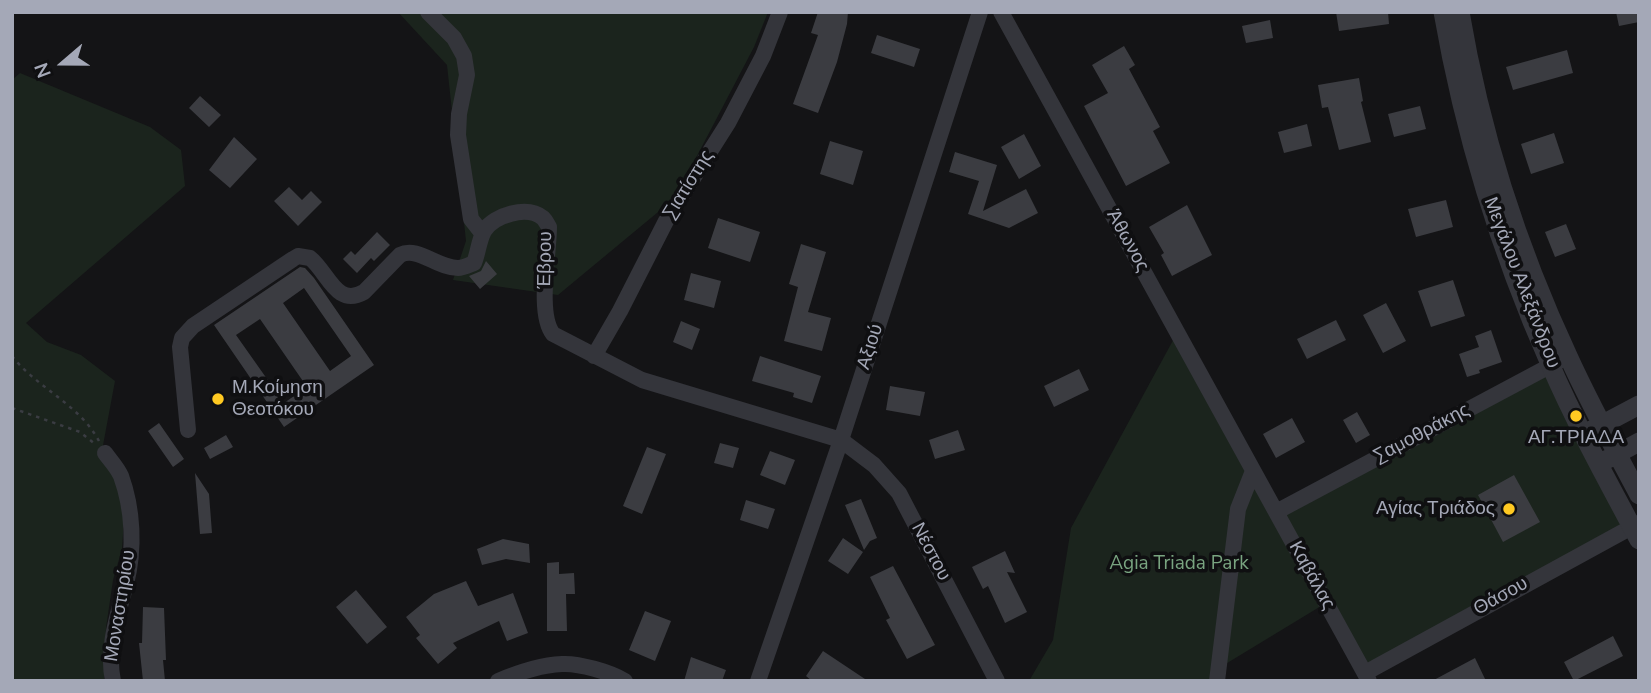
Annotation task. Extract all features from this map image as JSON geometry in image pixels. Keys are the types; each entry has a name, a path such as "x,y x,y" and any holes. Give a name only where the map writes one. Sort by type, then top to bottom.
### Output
{"street":[{"path":"188,430 180,346 182,338 193,326 298,256 315,261 336,290 350,297 364,292 400,255 407,252 415,252 433,263 459,268 474,263 482,233 471,219 458,135 466,65 454,38 428,12"},
{"name":"Σιατίστης","path":"594,356 621,311 666,221 728,123 763,56 780,12"},
{"name":"Αξιού","path":"758,681 841,440 981,12"},
{"name":"Άθωνος","path":"1001,12 1253,471"},
{"name":"Μεγάλου Αλεξάνδρου","path":"1443,12 1459,92 1486,193 1509,262 1559,361 1602,425 1608,458 1636,530"},
{"name":"Μεγάλου Αλεξάνδρου","path":"1460,12 1467,52 1504,188 1584,434 1639,495"},
{"name":"Έβρου","path":"482,233 493,221 509,214 531,213 542,218 550,228 545,304 547,327 568,344 642,380 841,440"},
{"name":"Σαμοθράκης","path":"1276,512 1559,361"},
{"path":"1584,434 1639,405"},
{"name":"Νέστου","path":"841,440 874,465 898,493 997,681"},
{"path":"1608,458 1639,442"},
{"name":"Μοναστηρίου","path":"105,453 120,474 127,496 131,529 130,564 116,618 113,681"},
{"path":"1217,681 1238,509 1253,471"},
{"name":"Καβάλας","path":"1253,471 1367,677"},
{"name":"Θάσου","path":"1367,677 1636,530"},
{"path":"498,681 516,673 563,663 612,673 625,681"}],"path":[{"path":"12,356 24,370 76,412 94,433 105,453"},
{"path":"12,408 80,432 105,453"}],"green space":[{"path":"398,12 768,12 754,47 675,198 558,295 453,280 466,241 447,65"},
{"path":"20,73 150,127 181,150 185,186 26,323 47,342 81,355 115,381 101,456 118,473 124,519 122,549 113,580 106,628 104,681 12,681 12,80"},
{"name":"Agia Triada Park","path":"1177,333 1276,512 1550,365 1632,526 1365,673 1326,603 1219,668 1217,681 1029,681 1053,640 1071,528"}],"building":[{"path":"818,12 848,12 837,62 818,113 793,104 818,35 811,33"},
{"path":"1336,12 1388,12 1389,24 1339,31"},
{"path":"1616,12 1639,12 1639,22 1619,26"},
{"path":"1270,20 1273,38 1246,43 1242,26"},
{"path":"877,35 920,49 914,67 871,53"},
{"path":"1124,46 1135,65 1129,69 1160,127 1153,131 1170,163 1126,186 1084,106 1108,93 1092,65"},
{"path":"1567,50 1573,73 1513,90 1506,67"},
{"path":"1359,78 1361,102 1371,142 1339,150 1328,107 1322,108 1318,85"},
{"path":"200,96 221,115 209,127 189,108"},
{"path":"1420,106 1426,129 1394,137 1388,114"},
{"path":"1307,124 1312,146 1284,153 1278,132"},
{"path":"1554,133 1564,163 1531,174 1521,144"},
{"path":"1024,134 1041,166 1019,179 1001,147"},
{"path":"234,137 257,159 230,188 209,170"},
{"path":"830,141 863,151 853,185 820,174"},
{"path":"955,152 997,165 983,211 1026,189 1038,213 1009,228 968,214 979,181 949,172"},
{"path":"289,187 302,200 311,191 322,202 298,226 274,201"},
{"path":"1446,200 1453,227 1416,237 1408,209"},
{"path":"1187,205 1212,255 1172,276 1161,255 1164,253 1149,227"},
{"path":"718,218 760,232 750,262 708,248"},
{"path":"1566,224 1576,249 1555,257 1545,232"},
{"path":"377,232 390,245 374,261 371,258 357,273 343,259 351,251 355,255"},
{"path":"801,244 826,252 808,312 831,318 822,351 784,341 798,287 789,284"},
{"path":"486,261 497,274 480,289 469,276 481,271"},
{"path":"300,267 305,268 374,365 284,427 214,325","holes":["304,288 351,356 330,371 283,303","260,319 307,387 284,403 236,335"]},
{"path":"691,273 721,281 714,308 684,300"},
{"path":"1453,280 1465,316 1431,327 1418,291"},
{"path":"1386,303 1406,341 1383,353 1363,315"},
{"path":"1336,320 1346,340 1307,359 1297,339"},
{"path":"681,321 700,329 692,350 673,342"},
{"path":"1491,330 1502,362 1467,377 1459,354 1479,347 1475,336"},
{"path":"760,356 821,376 812,403 793,397 794,393 752,381"},
{"path":"1079,369 1089,390 1054,407 1044,386"},
{"path":"890,386 925,392 920,416 886,410"},
{"path":"1357,412 1370,435 1356,443 1343,420"},
{"path":"1292,418 1305,442 1276,458 1263,434"},
{"path":"159,423 184,459 173,467 148,431"},
{"path":"958,430 965,450 935,459 929,440"},
{"path":"226,435 233,447 210,459 204,448"},
{"path":"720,443 739,448 733,468 714,463"},
{"path":"647,447 666,454 642,514 623,506"},
{"path":"770,451 795,460 785,485 760,475"},
{"path":"195,473 209,494 212,533 200,534"},
{"name":"Αγίας Τριάδος","path":"1514,475 1540,522 1503,542 1478,495"},
{"path":"861,499 877,538 870,541 864,550 845,505"},
{"path":"746,500 775,509 768,529 740,520"},
{"path":"843,538 863,552 848,574 828,561"},
{"path":"503,539 529,544 530,563 506,559 482,565 477,549"},
{"path":"1005,551 1015,573 1007,572 1027,612 1005,623 988,586 983,589 972,567"},
{"path":"559,562 559,574 574,573 575,594 566,594 567,631 547,631 547,563"},
{"path":"893,566 935,645 907,659 886,620 890,618 870,577"},
{"path":"466,581 478,606 513,593 528,633 507,641 499,621 453,643 457,648 438,664 416,638 420,635 406,617 434,594"},
{"path":"356,590 387,627 367,644 336,607"},
{"path":"143,607 164,608 165,681 143,681 139,643 142,643"},
{"path":"645,611 671,621 655,661 629,650"},
{"path":"1613,636 1623,656 1574,681 1564,662"},
{"path":"823,651 868,681 812,681 806,676"},
{"path":"691,657 726,670 722,681 684,681"},
{"path":"1475,658 1486,681 1432,681"}],"place":[{"name":"Μ.Κοίμηση Θεοτόκου","path":"218,399"},
{"name":"ΑΓ.ΤΡΙΑΔΑ","path":"1576,416"},
{"name":"Αγίας Τριάδος","path":"1509,509"}]}
